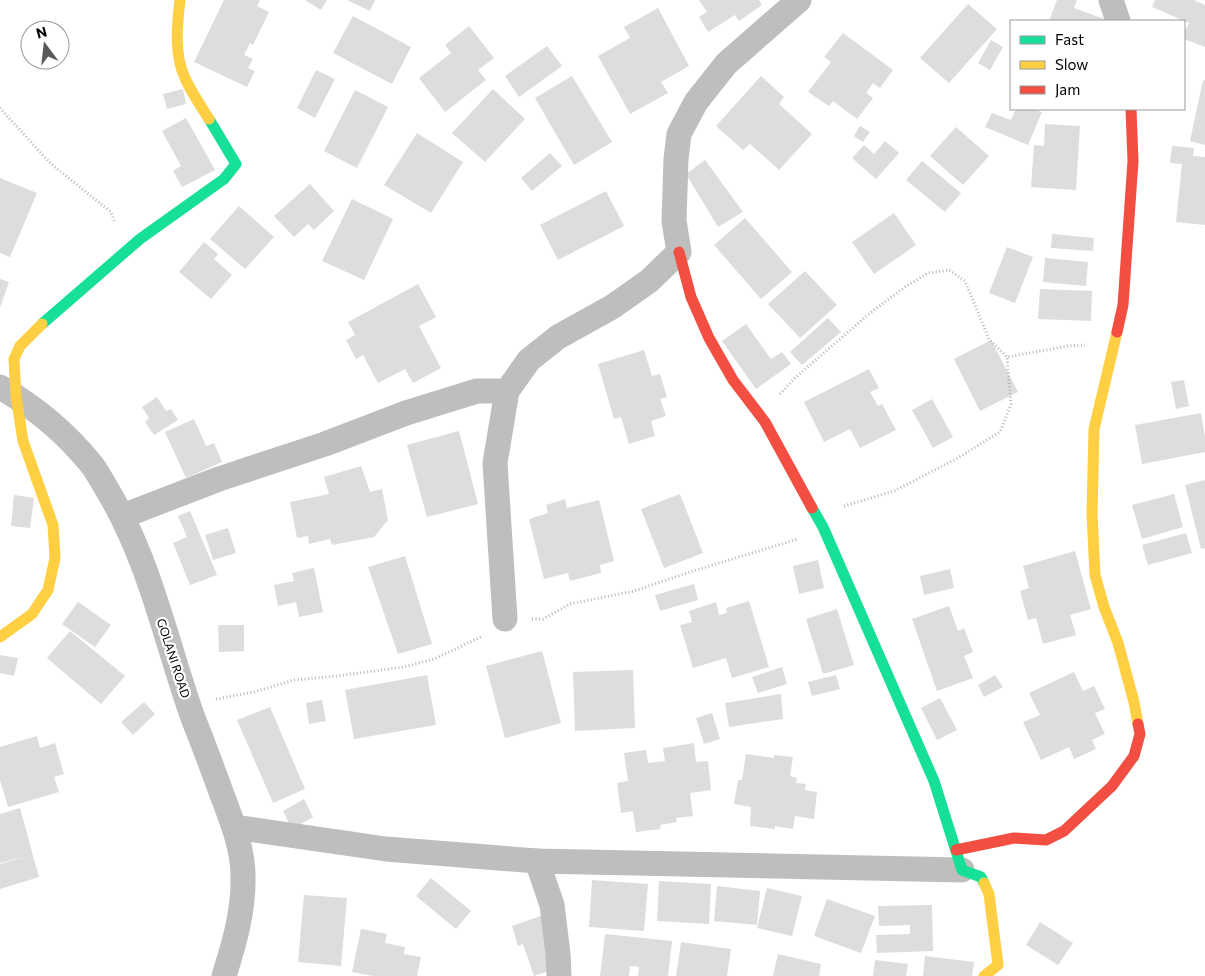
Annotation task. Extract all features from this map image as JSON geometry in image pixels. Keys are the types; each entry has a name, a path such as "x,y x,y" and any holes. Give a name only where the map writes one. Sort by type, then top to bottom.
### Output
{"street":[{"path":"0,637 10,632 32,614 48,590 55,558 54,525 23,441 8,392 14,360 20,346 32,333 140,239 224,179 236,164 184,77 178,51 177,23 180,0"},
{"path":"799,0 726,64 696,102 679,134 676,159 674,220 679,252 690,297 709,338 733,380 765,422 823,527 934,780 959,860 981,877 989,894 998,965 984,976"},
{"path":"1111,0 1118,20"},
{"path":"234,827 386,849 537,861 959,860 1014,838 1046,840 1064,831 1112,786 1134,756 1140,734 1134,702 1095,576 1093,530 1094,429 1123,305 1133,161 1131,110"},
{"path":"505,619 495,463 507,391 529,360 558,337 612,307 649,281 679,252"},
{"path":"123,516 219,479 325,444 406,413 477,391 507,391"},
{"name":"GOLANI ROAD","path":"8,392 54,425 92,466 123,516 146,573 188,704 241,850 243,876 240,917 224,976"},
{"path":"537,861 552,905 559,976"}],"path":[{"path":"0,108 51,164 111,212 126,252"},
{"path":"765,422 777,398 795,378 870,313 905,287 928,273 948,270 965,281 990,340 1007,357 1011,404 1000,432 956,459 894,491 841,507 823,527"},
{"path":"1007,357 1068,346 1097,345 1116,338"}],"building":[{"path":"224,0 259,0 257,6 269,12 253,45 250,43 244,55 253,59 248,68 255,71 247,87 194,62"},
{"path":"305,0 327,0 321,10"},
{"path":"347,0 375,0 370,11"},
{"path":"699,0 759,0 762,5 739,21 735,15 708,32 699,17 707,12"},
{"path":"1057,0 1077,0 1074,8 1107,20 1049,20"},
{"path":"1155,0 1194,0 1205,5 1205,47 1185,39 1185,31 1189,23 1152,7"},
{"path":"968,4 997,29 949,83 920,58"},
{"path":"658,8 689,66 661,82 668,93 630,114 598,56 630,38 624,27"},
{"path":"353,16 411,47 392,84 333,53"},
{"path":"469,26 494,58 478,70 486,80 445,112 419,78 451,53 445,45"},
{"path":"843,33 893,70 880,88 873,83 866,93 873,98 857,119 833,101 829,106 808,92 831,62 824,57"},
{"path":"991,40 1003,47 990,70 978,63"},
{"path":"547,46 562,66 519,97 505,76"},
{"path":"316,70 335,79 315,118 297,108"},
{"path":"572,76 612,142 574,165 535,98"},
{"path":"761,76 784,97 779,104 812,134 779,170 750,144 743,150 716,126"},
{"path":"1203,80 1205,81 1205,145 1190,141"},
{"path":"183,89 186,104 167,109 163,94"},
{"path":"493,89 525,119 485,162 452,133"},
{"path":"355,90 388,107 357,168 324,151"},
{"path":"1016,110 1037,110 1042,112 1028,145 985,127 992,113 1011,120"},
{"path":"186,118 215,170 182,187 173,171 181,166 162,131"},
{"path":"1045,124 1080,126 1076,190 1031,187 1034,145 1044,146"},
{"path":"860,126 870,132 863,142 854,136"},
{"path":"956,127 989,156 963,185 930,156"},
{"path":"417,133 463,162 431,213 384,185"},
{"path":"885,141 899,153 876,179 852,158 864,145 874,154"},
{"path":"1172,146 1194,148 1193,156 1205,157 1205,225 1176,222 1182,164 1170,163"},
{"path":"550,153 562,166 532,191 521,178"},
{"path":"705,160 743,212 718,227 686,174"},
{"path":"922,161 961,193 945,212 906,180"},
{"path":"0,178 37,193 10,257 0,253"},
{"path":"310,184 334,211 314,230 308,224 294,237 274,216"},
{"path":"606,191 624,226 558,260 540,225"},
{"path":"352,199 393,219 364,280 322,261"},
{"path":"239,206 274,237 245,269 210,239"},
{"path":"894,213 916,245 874,274 852,242"},
{"path":"745,218 792,272 761,299 714,245"},
{"path":"1052,234 1094,238 1093,251 1051,248"},
{"path":"204,242 218,254 214,259 232,275 211,299 179,272"},
{"path":"1007,247 1033,257 1015,303 989,293"},
{"path":"1045,258 1088,262 1086,286 1043,282"},
{"path":"805,271 837,305 800,338 768,304"},
{"path":"0,279 9,282 0,308"},
{"path":"418,284 436,317 419,326 441,368 413,383 405,369 378,383 363,355 356,359 346,340 355,335 348,322"},
{"path":"1040,289 1092,291 1091,321 1038,319"},
{"path":"828,318 841,332 802,365 790,352"},
{"path":"746,324 771,359 782,352 791,364 756,389 722,341"},
{"path":"991,340 1018,392 980,411 954,359"},
{"path":"644,350 652,376 660,374 667,397 660,399 666,416 651,421 655,436 629,444 621,417 614,419 598,364"},
{"path":"869,369 879,388 870,392 878,406 882,404 896,430 860,448 850,429 824,442 804,402"},
{"path":"1184,380 1189,406 1176,409 1171,382"},
{"path":"157,397 166,411 171,409 178,420 154,435 145,422 149,418 142,407"},
{"path":"932,399 953,437 933,448 912,410"},
{"path":"1201,413 1205,437 1205,452 1142,464 1135,425"},
{"path":"194,419 206,446 214,443 222,462 186,478 165,432"},
{"path":"459,431 478,504 427,517 407,445"},
{"path":"361,466 370,492 382,489 388,520 374,537 332,545 330,539 309,544 308,536 297,538 290,502 329,494 324,477"},
{"path":"1205,480 1205,548 1201,549 1185,485"},
{"path":"680,494 703,553 664,568 641,509"},
{"path":"1174,494 1183,527 1142,539 1132,505"},
{"path":"14,495 34,498 30,528 11,526"},
{"path":"565,499 567,508 599,500 614,561 600,565 601,573 570,581 568,573 544,579 529,519 548,513 546,505"},
{"path":"190,511 217,575 190,585 173,543 187,537 178,516"},
{"path":"228,528 236,553 213,560 205,535"},
{"path":"1186,533 1192,553 1148,565 1142,545"},
{"path":"1075,551 1091,609 1070,615 1076,635 1043,644 1036,618 1028,620 1020,591 1029,588 1023,566"},
{"path":"405,556 432,644 398,654 368,567"},
{"path":"818,560 824,588 799,594 793,566"},
{"path":"314,568 323,612 299,617 296,602 278,606 274,585 294,581 292,573"},
{"path":"950,569 954,588 924,595 920,576"},
{"path":"694,584 698,600 660,611 655,595"},
{"path":"749,601 769,667 732,678 726,658 693,668 680,625 692,622 689,611 716,602 719,615 727,613 726,608"},
{"path":"78,602 111,625 95,647 62,624"},
{"path":"949,606 958,631 964,628 973,652 964,656 973,678 937,691 912,619"},
{"path":"837,609 854,665 823,674 806,619"},
{"path":"218,625 244,625 244,651 219,652"},
{"path":"70,631 125,676 101,704 47,658"},
{"path":"542,651 561,723 505,738 486,666"},
{"path":"0,655 18,658 14,676 0,673"},
{"path":"782,667 787,684 758,693 752,677"},
{"path":"633,670 635,728 575,731 573,672"},
{"path":"1074,672 1083,691 1094,686 1105,709 1095,713 1105,734 1092,740 1096,749 1074,759 1069,747 1041,760 1023,722 1040,715 1029,693"},
{"path":"427,675 436,725 354,739 345,690"},
{"path":"836,675 840,689 812,696 808,682"},
{"path":"995,675 1003,687 984,697 978,685"},
{"path":"781,694 783,719 729,727 725,703"},
{"path":"940,698 957,730 937,740 921,708"},
{"path":"322,700 326,721 309,724 306,703"},
{"path":"144,702 155,714 133,735 121,722"},
{"path":"270,707 305,789 273,803 237,720"},
{"path":"712,713 720,739 704,744 696,718"},
{"path":"37,736 40,748 55,743 64,774 54,777 59,792 8,807 0,780 0,747"},
{"path":"694,743 696,762 708,761 711,790 690,793 693,816 676,818 677,822 660,825 661,829 636,832 633,811 621,813 617,783 628,781 624,753 646,750 648,763 665,761 663,748"},
{"path":"746,754 774,758 774,755 793,757 790,776 797,778 796,783 806,784 805,790 817,792 814,819 795,816 793,829 775,826 775,829 750,826 751,807 734,804 738,780 742,780"},
{"path":"304,799 313,817 292,829 283,811"},
{"path":"20,808 39,877 0,889 0,864 27,856 0,863 0,814"},
{"path":"431,878 471,911 456,929 416,896"},
{"path":"592,880 648,884 644,931 589,927"},
{"path":"659,881 711,884 709,924 657,921"},
{"path":"717,886 760,891 757,925 714,921"},
{"path":"767,888 802,896 792,936 757,928"},
{"path":"304,895 347,898 341,966 298,962"},
{"path":"827,899 875,916 861,953 814,936"},
{"path":"932,905 933,951 877,953 876,935 910,934 910,925 879,926 878,906"},
{"path":"552,912 569,965 534,976 523,944 518,946 512,926"},
{"path":"1040,922 1073,943 1058,965 1026,945"},
{"path":"361,929 387,934 385,943 405,947 404,954 421,957 417,976 373,976 352,972"},
{"path":"605,934 672,941 668,976 638,976 639,967 630,966 629,976 600,976"},
{"path":"681,942 731,949 727,976 676,976"},
{"path":"778,954 821,964 819,976 773,976"},
{"path":"925,956 974,962 972,976 923,976"},
{"path":"875,960 908,964 906,976 873,976"}],"traffic: fast":[{"path":"42,324 140,239 224,179 236,164 209,119"},
{"path":"812,508 823,527 934,781 962,870 981,877 984,883"}],"traffic: slow":[{"path":"180,0 177,30 179,60 187,83 209,119"},
{"path":"0,637 32,614 48,590 55,558 53,525 23,441 16,396 14,359 20,346 42,324"},
{"path":"1117,332 1094,429 1092,514 1095,575 1104,607 1118,643 1138,724"},
{"path":"984,883 989,894 998,965 984,976"}],"traffic: jam":[{"path":"1117,332 1123,305 1133,161 1131,110"},
{"path":"679,252 691,297 709,338 733,380 765,422 812,508"},
{"path":"956,850 1014,838 1046,840 1064,831 1112,786 1134,756 1140,734 1138,724"}]}
